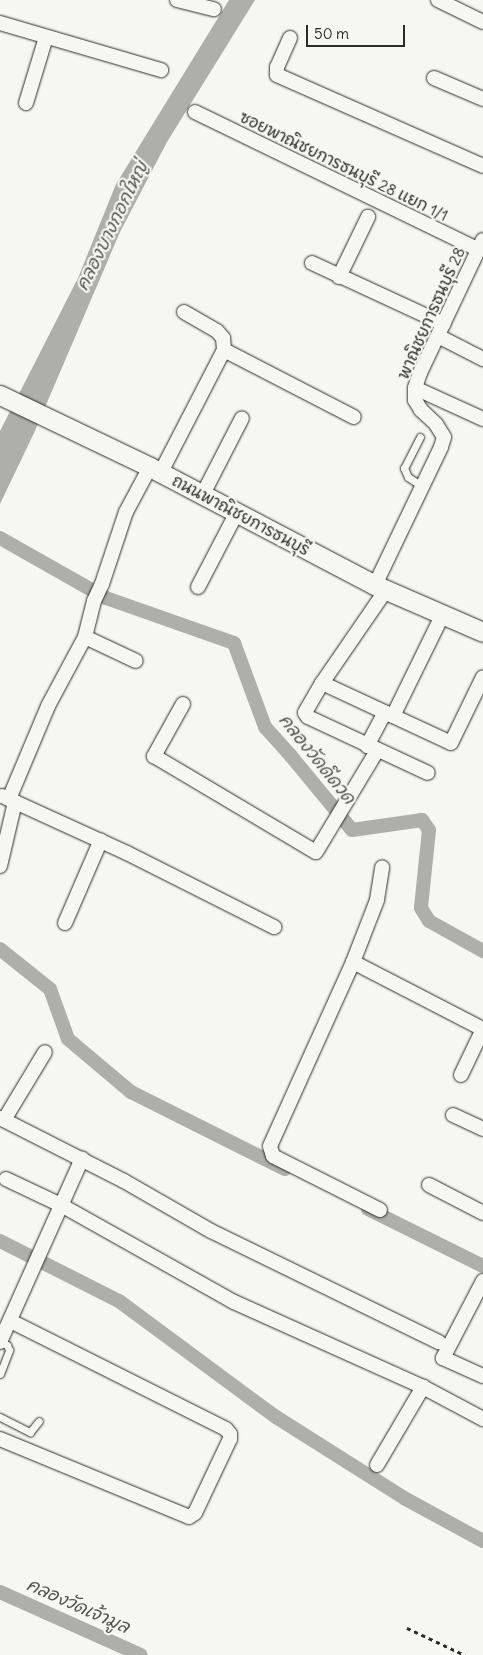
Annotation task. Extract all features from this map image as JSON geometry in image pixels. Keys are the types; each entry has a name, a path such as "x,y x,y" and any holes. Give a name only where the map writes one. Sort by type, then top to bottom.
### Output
{"main road":[{"name":"ถนนพาณิชยการธนบุรี","path":"0,395 64,424 203,494 380,587 483,632"}],"street":[{"path":"176,0 214,9"},
{"path":"438,0 483,22"},
{"path":"0,23 161,70"},
{"path":"26,103 46,37"},
{"path":"290,38 277,67 277,75 483,166"},
{"path":"434,78 483,99"},
{"name":"ซอยพาณิชยการธนบุรี 28 แยก 1/1","path":"195,112 481,245"},
{"path":"339,277 368,217"},
{"name":"พาณิชยการธนบุรี 28","path":"372,748 308,718 305,713 380,587 422,486 441,447 444,437 436,424 420,410 415,400 415,388 481,245"},
{"path":"312,264 441,330 483,359"},
{"path":"0,866 8,799 48,706 85,637 94,601 102,584 126,512 155,470 224,350 223,338 217,331 184,312"},
{"path":"224,350 354,417"},
{"path":"415,388 483,419"},
{"path":"203,494 242,418"},
{"path":"198,587 237,512"},
{"path":"183,704 154,756 316,852 344,804 442,614"},
{"path":"85,637 136,661"},
{"path":"322,683 451,742 483,677"},
{"path":"372,748 428,773"},
{"path":"8,799 101,840 274,927"},
{"path":"65,923 101,840"},
{"path":"380,1210 273,1156 270,1146 353,962 377,900 382,867"},
{"path":"353,962 483,1029 478,1051 460,1074"},
{"path":"45,1052 2,1119 82,1159 211,1231 439,1342"},
{"path":"454,1115 483,1129"},
{"path":"0,1341 8,1315 37,1258 82,1159"},
{"path":"6,1179 61,1205 227,1298 423,1387 483,1419"},
{"path":"429,1185 483,1213"},
{"path":"483,1281 443,1358 483,1376"},
{"path":"0,1439 189,1517 195,1513 230,1439 230,1434 226,1429 8,1315"},
{"path":"377,1465 423,1387"}],"lane":[{"path":"420,437 404,468 408,477 422,486"},
{"path":"0,1341 7,1345 9,1350 0,1374"},
{"path":"0,1417 30,1432 39,1422"}],"path":[{"path":"407,1628 465,1655"}],"water":[{"name":"คลองบางกอกใหญ่","path":"229,0 255,0 167,142 120,232 34,433 0,504 0,431 78,278 116,184"}],"waterway":[{"name":"คลองวัดดีดวด","path":"0,538 106,598 234,643 265,727 352,830 422,820 429,830 421,908 429,921 483,951"},
{"path":"0,949 50,989 68,1039 131,1092 285,1169"},
{"path":"368,1209 483,1266"},
{"path":"0,1241 119,1301 276,1417 404,1498 483,1541"},
{"name":"คลองวัดเจ้ามูล","path":"0,1592 141,1655"}]}
